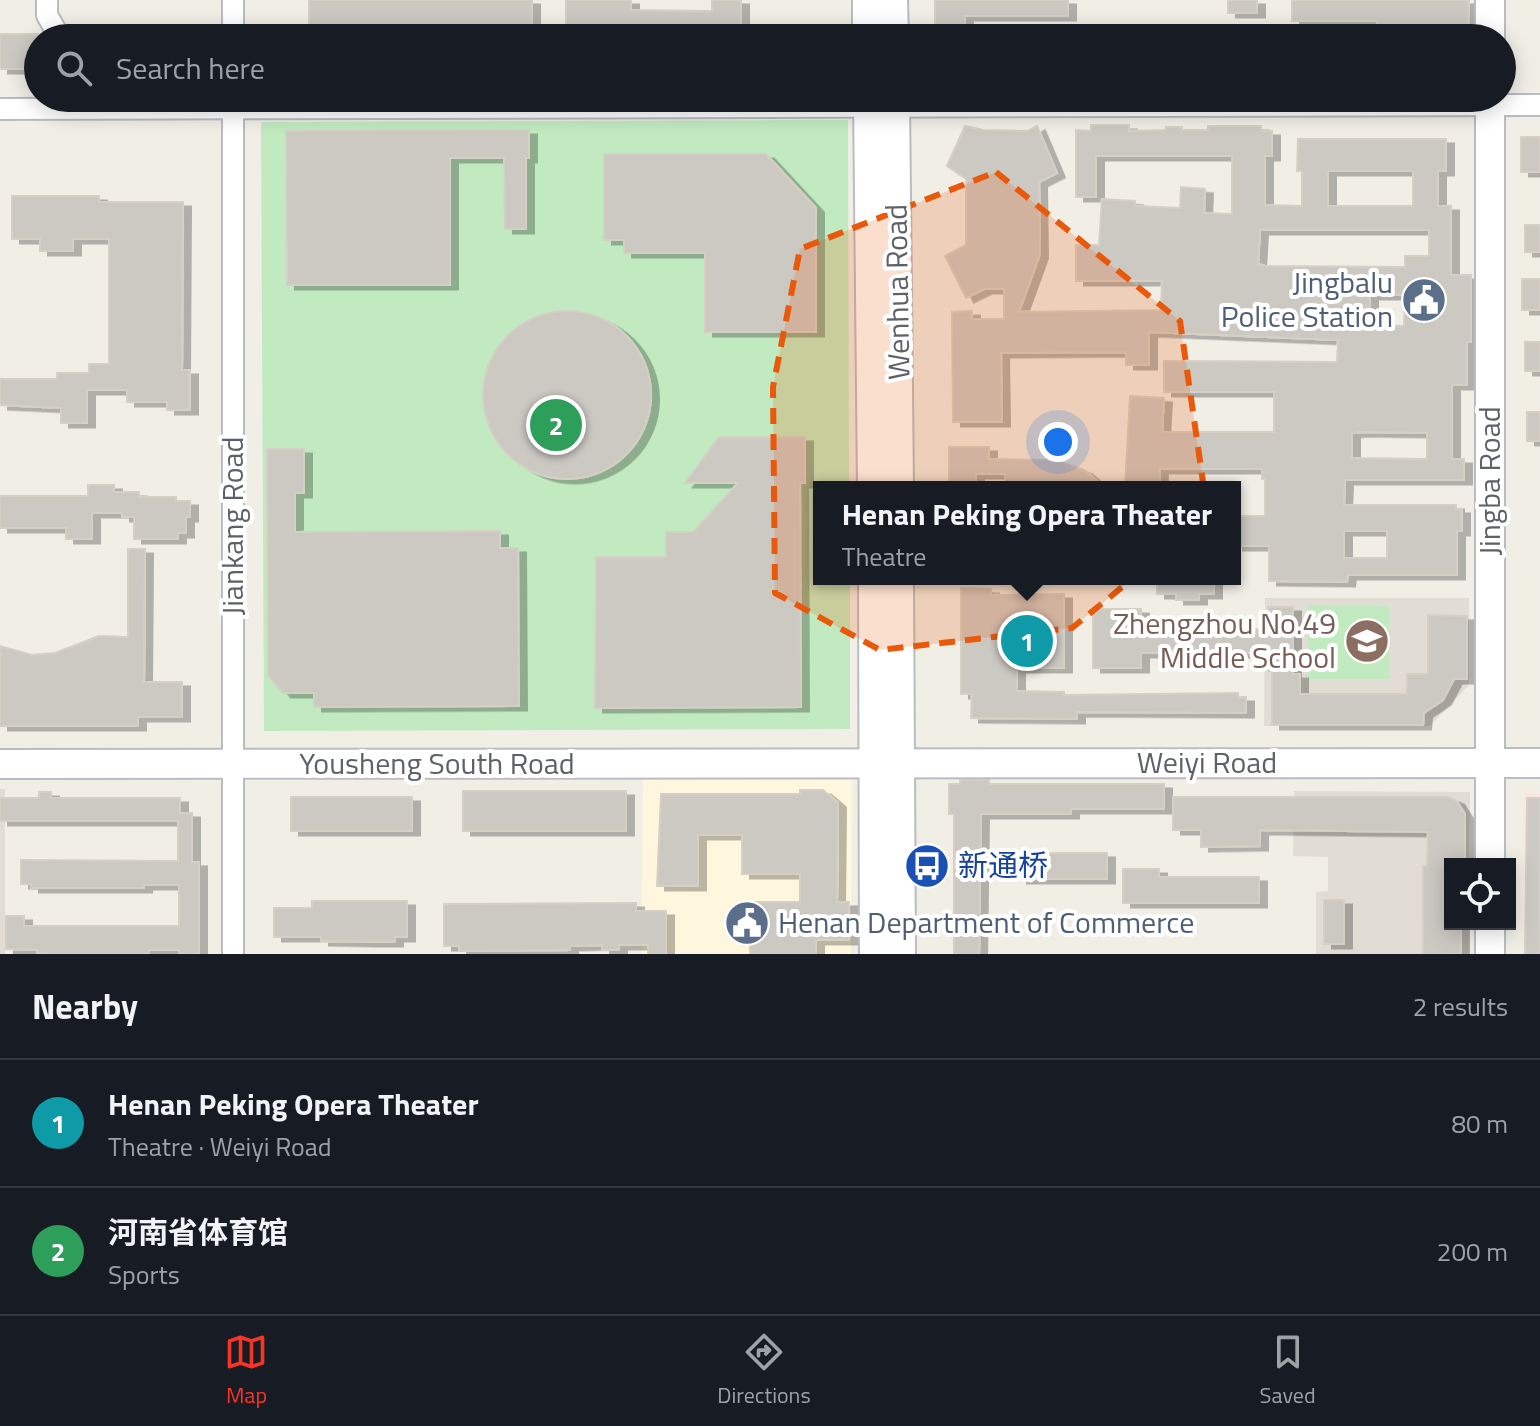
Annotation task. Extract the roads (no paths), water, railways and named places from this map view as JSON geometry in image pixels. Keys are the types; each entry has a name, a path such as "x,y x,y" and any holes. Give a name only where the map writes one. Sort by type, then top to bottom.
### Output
{"street":[{"path":"47,0 47,15 52,24"},
{"path":"233,0 233,24"},
{"path":"867,0 867,24"},
{"path":"893,0 894,24"},
{"path":"1490,0 1490,24"},
{"path":"1516,104 1540,105"},
{"path":"0,109 24,107"},
{"name":"Jiankang Road","path":"233,112 233,954"},
{"name":"Wenhua Road","path":"872,481 882,112"},
{"name":"Wenhua Road","path":"882,112 899,481"},
{"name":"Jingba Road","path":"1490,112 1490,858"},
{"path":"873,585 901,954"},
{"path":"874,954 899,585"},
{"name":"Weiyi Road","path":"887,763 1540,763"},
{"name":"Yousheng South Road","path":"0,764 887,763"},
{"path":"1490,930 1490,954"}],"place":[{"name":"Jingbalu Police Station","path":"1424,300"},
{"name":"河南省体育馆","path":"556,425"},
{"name":"Henan Peking Opera Theater","path":"1027,641"},
{"name":"Zhengzhou No.49 Middle School","path":"1367,641"},
{"name":"新通桥","path":"927,866"},
{"name":"Henan Department of Commerce","path":"747,923"}]}
